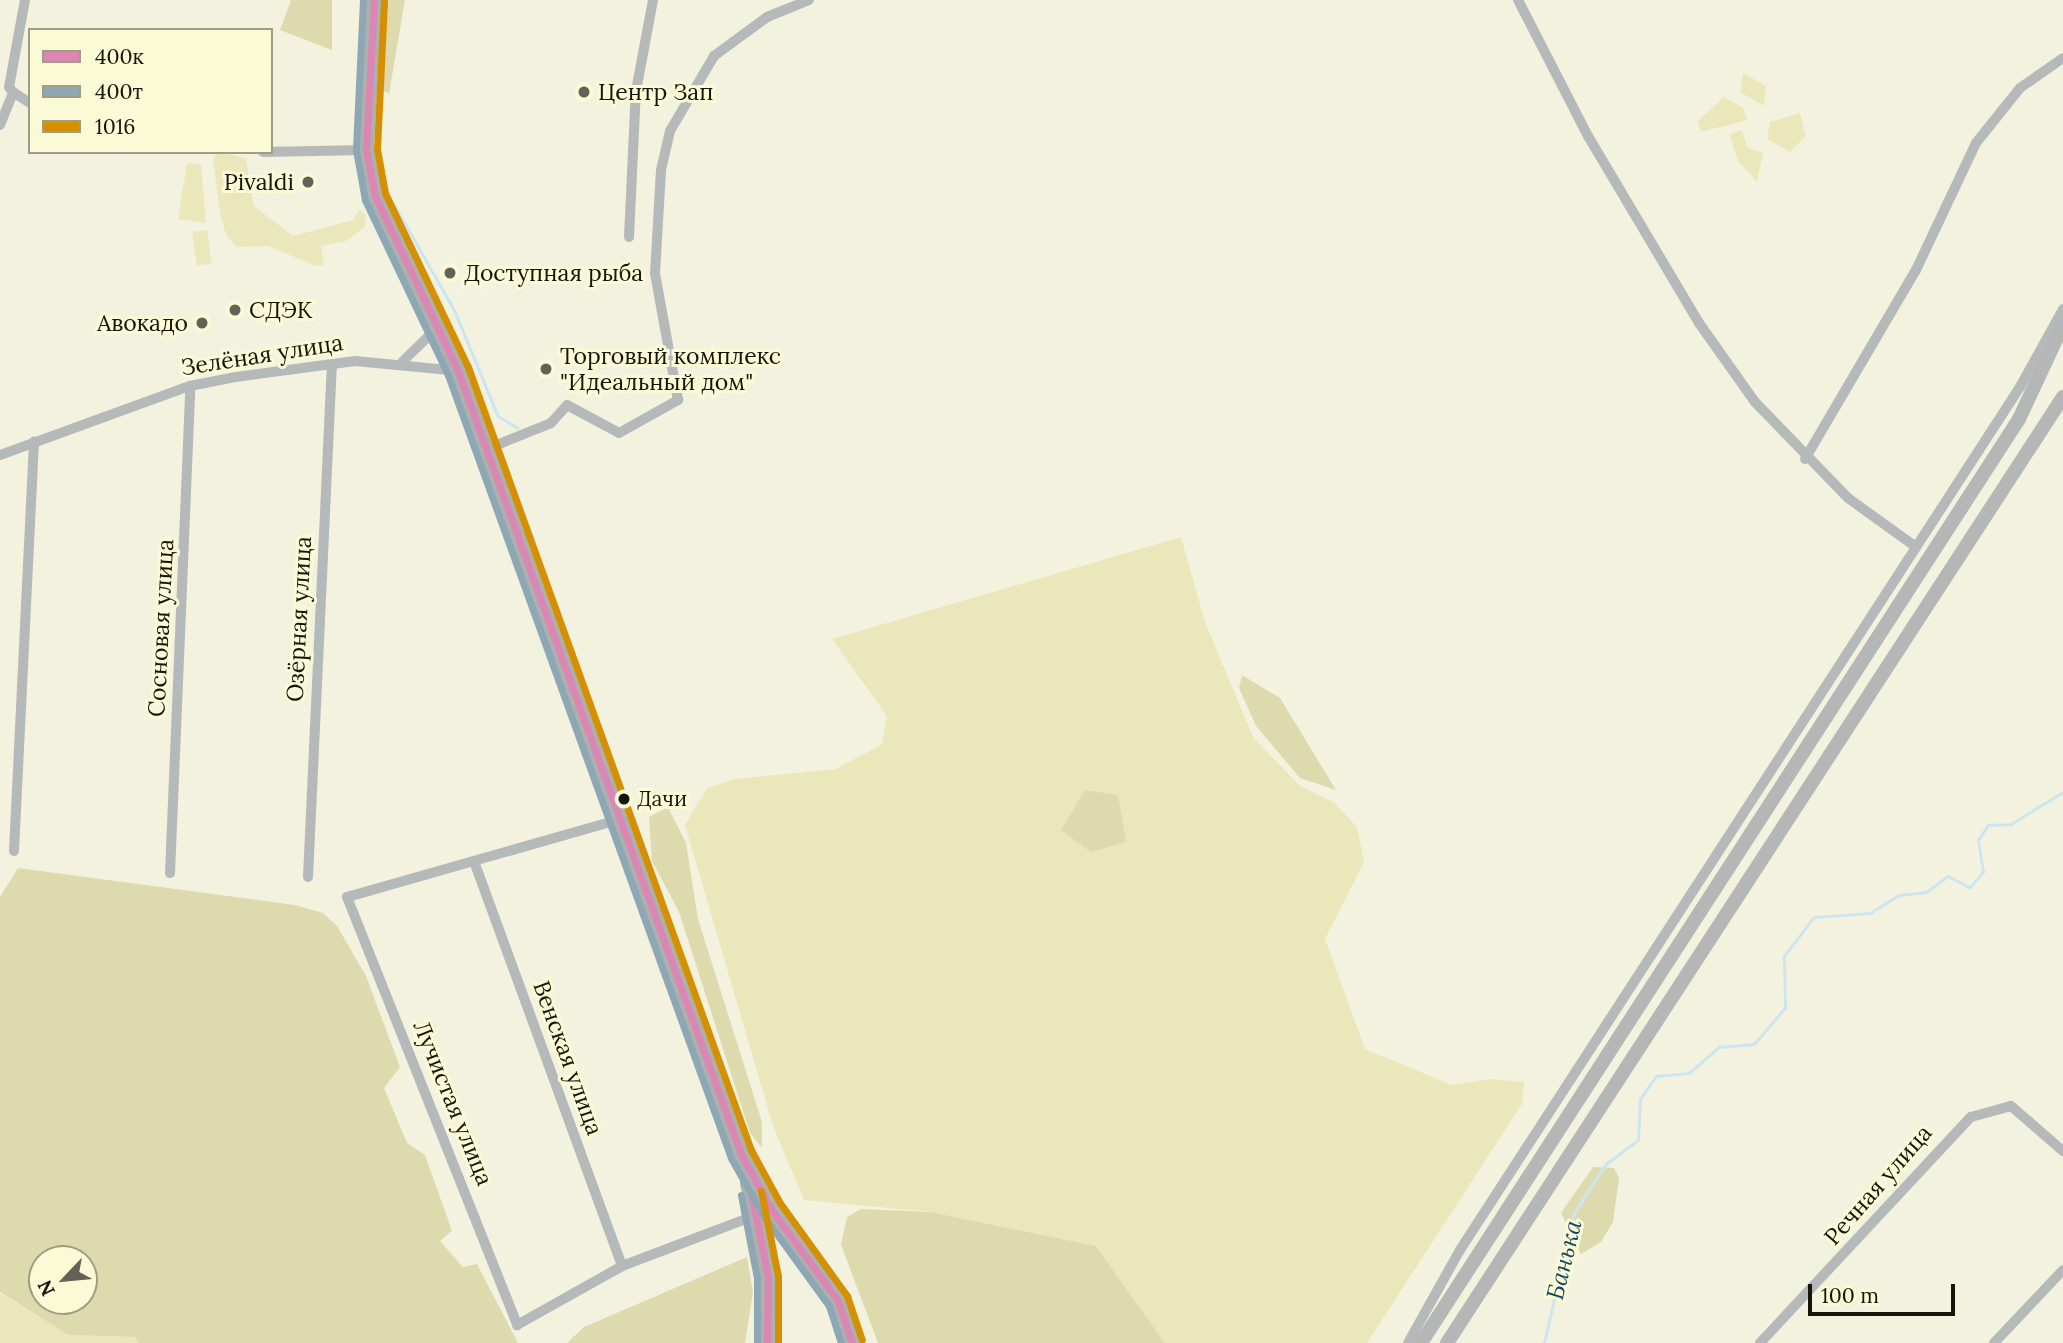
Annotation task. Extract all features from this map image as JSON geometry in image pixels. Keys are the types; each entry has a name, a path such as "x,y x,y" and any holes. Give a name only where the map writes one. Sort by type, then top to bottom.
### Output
{"main road":[{"path":"374,0 366,150 375,196 433,312 458,371 741,1154 762,1233 767,1343"},
{"path":"741,1154 771,1209 838,1301 852,1343"}],"street":[{"path":"629,237 636,91 653,0"},
{"path":"487,449 551,423 567,405 619,433 678,400 655,274 661,170 670,131 714,56 767,17 809,0"},
{"path":"1518,0 1588,136 1699,323 1805,459 1916,547"},
{"path":"0,125 24,5"},
{"path":"1805,459 1916,270 1976,142 2020,88 2063,58"},
{"path":"8,87 28,102"},
{"path":"273,152 366,150"},
{"path":"1408,1343 1460,1250 1916,547 2063,309"},
{"path":"403,361 429,337 433,312"},
{"path":"1421,1343 2012,430 2039,386 2063,326"},
{"name":"Зелёная улица","path":"0,455 190,386 332,363 403,361 458,371"},
{"name":"Озёрная улица","path":"308,877 332,363"},
{"name":"Сосновая улица","path":"170,873 190,386"},
{"path":"1447,1343 2063,397"},
{"path":"14,851 34,441"},
{"path":"475,864 621,818"},
{"name":"Лучистая улица","path":"475,864 347,897 517,1325 622,1266"},
{"name":"Венская улица","path":"475,864 622,1266"},
{"name":"Речная улица","path":"1760,1343 1955,1129 1985,1109 2011,1106 2063,1151"},
{"path":"622,1266 771,1209"},
{"path":"1994,1343 2063,1270"}],"shaded area":[{"path":"291,0 332,0 332,50 280,30"},
{"path":"388,0 405,0 389,94 378,87"},
{"path":"1743,73 1766,86 1764,106 1740,92"},
{"path":"1724,97 1743,108 1747,120 1701,132 1698,121"},
{"path":"1800,113 1806,136 1790,152 1767,139 1770,122"},
{"path":"1742,130 1747,147 1763,153 1757,182 1738,161 1729,134"},
{"path":"217,154 246,158 254,206 293,236 353,220 359,210 366,215 365,227 346,241 321,246 324,265 316,266 268,246 237,247 226,235 220,213 213,160"},
{"path":"187,163 201,165 206,223 178,219"},
{"path":"207,230 212,264 197,266 192,232"},
{"path":"1181,537 1205,622 1253,737 1300,786 1335,803 1357,827 1364,862 1325,939 1365,1049 1452,1085 1489,1079 1524,1082 1522,1104 1367,1343 1165,1343 1096,1246 931,1212 804,1200 773,1126 685,825 707,788 735,779 836,769 882,744 887,716 832,639"},
{"path":"1242,675 1280,698 1336,790 1300,778 1256,726 1239,688"},
{"path":"1085,790 1118,795 1126,842 1091,852 1061,830"},
{"path":"668,807 686,843 698,919 762,1122 762,1148 750,1133 679,912 652,861 649,817"},
{"path":"18,868 295,905 323,913 337,926 366,976 400,1067 384,1088 407,1143 425,1155 452,1231 440,1241 463,1267 477,1264 518,1343 138,1343 135,1337 68,1335 36,1315 98,1315 98,1245 28,1245 28,1310 0,1292 0,897"},
{"path":"1593,1167 1614,1168 1619,1178 1613,1222 1601,1242 1581,1254 1561,1213"},
{"path":"861,1209 931,1212 1096,1246 1165,1343 878,1343 841,1245 847,1217"},
{"path":"747,1257 753,1292 745,1343 567,1343 584,1327"},
{"path":"0,1293 28,1310 28,1315 36,1315 68,1335 135,1337 138,1343 0,1343"}],"waterway":[{"path":"394,204 455,311 498,416 518,428"},
{"name":"Банька","path":"1544,1343 1574,1213 1606,1164 1638,1140 1640,1099 1656,1076 1689,1073 1719,1047 1754,1044 1785,1008 1784,956 1814,917 1870,913 1899,895 1926,892 1948,876 1970,887 1983,872 1978,840 1988,825 2011,824 2063,792"}],"transit line":[{"name":"400т","path":"363,0 356,150 365,200 448,375 731,1158 763,1215 829,1306 841,1343"},
{"name":"400к","path":"374,0 366,150 375,196 458,371 741,1154 771,1209 838,1301 852,1343"},
{"name":"1016","path":"384,1 377,149 385,193 468,367 751,1150 780,1203 847,1296 862,1340"},
{"name":"1016","path":"761,1191 778,1276 778,1343"},
{"name":"400к","path":"751,1193 768,1277 767,1343"},
{"name":"400т","path":"741,1195 757,1278 757,1343"}],"place":[{"name":"Центр Зап","path":"584,92"},
{"name":"Pivaldi","path":"308,182"},
{"name":"Доступная рыба","path":"450,273"},
{"name":"СДЭК","path":"235,310"},
{"name":"Авокадо","path":"202,323"},
{"name":"Торговый комплекс \"Идеальный дом\"","path":"546,369"},
{"name":"Дачи","path":"624,799"}]}
